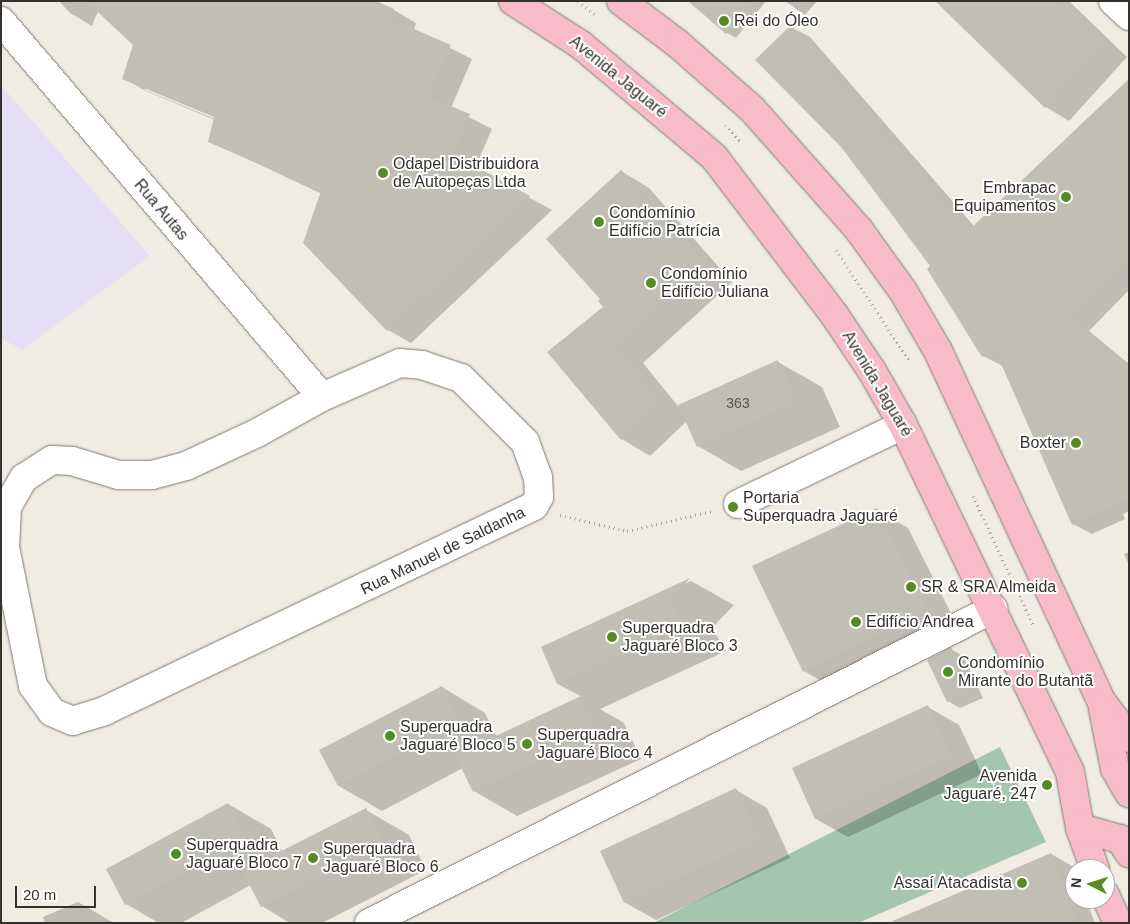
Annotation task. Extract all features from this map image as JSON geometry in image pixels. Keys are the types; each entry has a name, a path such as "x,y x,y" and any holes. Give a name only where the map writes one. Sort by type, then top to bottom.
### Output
{"highway":[{"name":"Avenida Jaguaré","path":"513,1 581,45 714,157 834,316 903,425 1070,772 1080,828 1091,859"},
{"path":"621,1 678,44 752,110 859,230 903,291 938,351 1102,702 1129,738"},
{"path":"1102,702 1115,769 1129,792"},
{"path":"1080,828 1120,839 1129,853"},
{"path":"1112,909 1118,923"}],"street":[{"path":"1113,1 1129,16"},
{"name":"Rua Autas","path":"1,21 322,397"},
{"name":"Rua Manuel de Saldanha","path":"400,363 422,365 461,378 526,442 538,478 539,497 534,506 105,711 73,721 52,712 33,686 5,547 7,508 24,478 52,460 72,461 118,475 152,475 186,466 257,433 322,397 400,363"},
{"path":"729,508 903,425"},
{"path":"369,923 992,609"}],"path":[{"path":"534,506 583,522 627,531 704,511 729,508"}],"shaded area":[{"path":"1,85 150,256 22,350 1,338"}],"green space":[{"path":"1000,747 1046,842 858,923 653,923"}],"building":[{"name":"Odapel Distribuidora de Autopeças Ltda","path":"86,1 376,1 394,9 391,19 451,45 428,97 470,114 453,154 530,196 387,331 303,243 321,191 208,142 214,117 122,79 133,45"},
{"name":"Rei do Óleo","path":"688,1 753,1 726,34"},
{"path":"935,1 1062,1 1105,43 1045,108"},
{"path":"791,25 969,230 1129,79 1129,260 1072,320 1129,367 1129,499 1072,525 995,350 982,357 927,269 930,266 841,147 755,60"},
{"path":"621,170 705,265 616,346 661,403 621,440 547,352 603,307 598,301 600,299 546,239"},
{"path":"778,360 797,402 697,447 678,405"},
{"path":"877,508 934,621 914,631 909,619 803,672 752,566"},
{"name":"Superquadra Jaguaré Bloco 3","path":"690,578 665,607 672,603 683,626 557,684 541,647"},
{"name":"Condomínio Mirante do Butantã","path":"951,647 971,691 947,702 927,660"},
{"name":"Superquadra Jaguaré Bloco 5","path":"442,686 460,722 338,786 319,750"},
{"name":"Superquadra Jaguaré Bloco 4","path":"581,696 598,734 473,792 455,755"},
{"path":"928,705 951,756 815,819 792,768"},
{"path":"736,788 760,840 624,903 600,851"},
{"name":"Superquadra Jaguaré Bloco 7","path":"228,803 247,839 125,905 106,869"},
{"name":"Superquadra Jaguaré Bloco 6","path":"366,808 384,844 261,907 242,871"},
{"name":"Assaí Atacadista","path":"1051,853 1065,889 1065,909 1073,909 1078,923 888,923"}],"place":[{"name":"Rei do Óleo","path":"724,21"},
{"name":"Odapel Distribuidora de Autopeças Ltda","path":"383,173"},
{"name":"Embrapac Equipamentos","path":"1066,197"},
{"name":"Condomínio Edifício Patrícia","path":"599,222"},
{"name":"Condomínio Edifício Juliana","path":"651,283"},
{"name":"Boxter","path":"1076,443"},
{"name":"Portaria Superquadra Jaguaré","path":"733,507"},
{"name":"SR & SRA Almeida","path":"911,587"},
{"name":"Edifício Andrea","path":"856,622"},
{"name":"Superquadra Jaguaré Bloco 3","path":"612,637"},
{"name":"Condomínio Mirante do Butantã","path":"948,672"},
{"name":"Superquadra Jaguaré Bloco 5","path":"390,736"},
{"name":"Superquadra Jaguaré Bloco 4","path":"527,744"},
{"name":"Avenida Jaguaré, 247","path":"1047,785"},
{"name":"Superquadra Jaguaré Bloco 7","path":"176,854"},
{"name":"Superquadra Jaguaré Bloco 6","path":"313,858"},
{"name":"Assaí Atacadista","path":"1022,883"}]}
